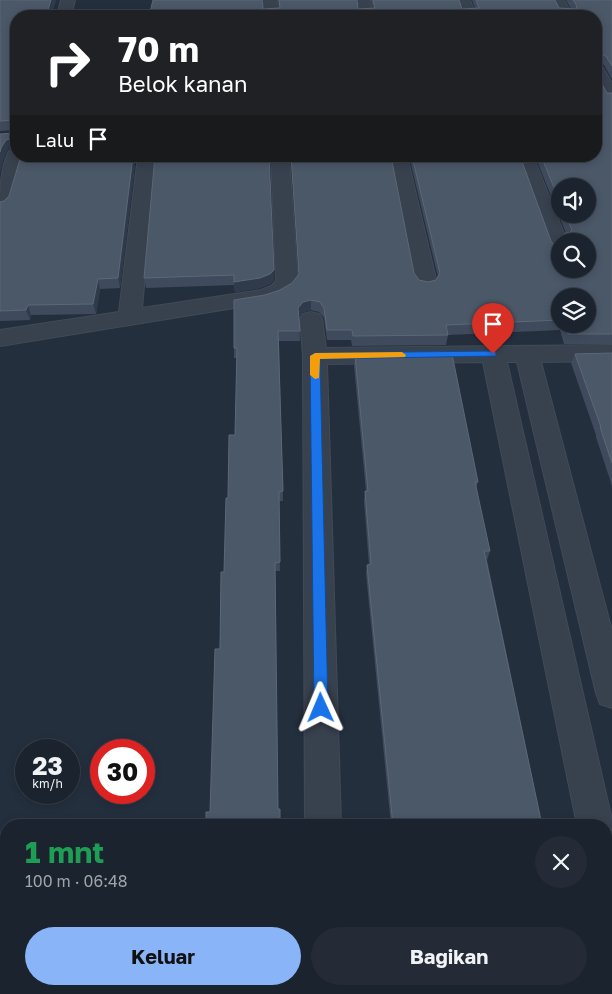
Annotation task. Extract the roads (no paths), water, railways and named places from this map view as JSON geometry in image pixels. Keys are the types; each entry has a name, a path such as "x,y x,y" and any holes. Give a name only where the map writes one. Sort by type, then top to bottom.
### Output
{"street":[{"path":"602,79 612,96"},
{"path":"0,205 14,162"},
{"path":"130,318 146,162"},
{"path":"0,338 265,296 279,290 288,283 280,162"},
{"path":"399,162 426,283"},
{"path":"526,162 553,233"},
{"path":"311,319 315,356 323,819"},
{"path":"315,356 612,353"},
{"path":"493,354 594,819"},
{"path":"528,354 612,693"}]}
